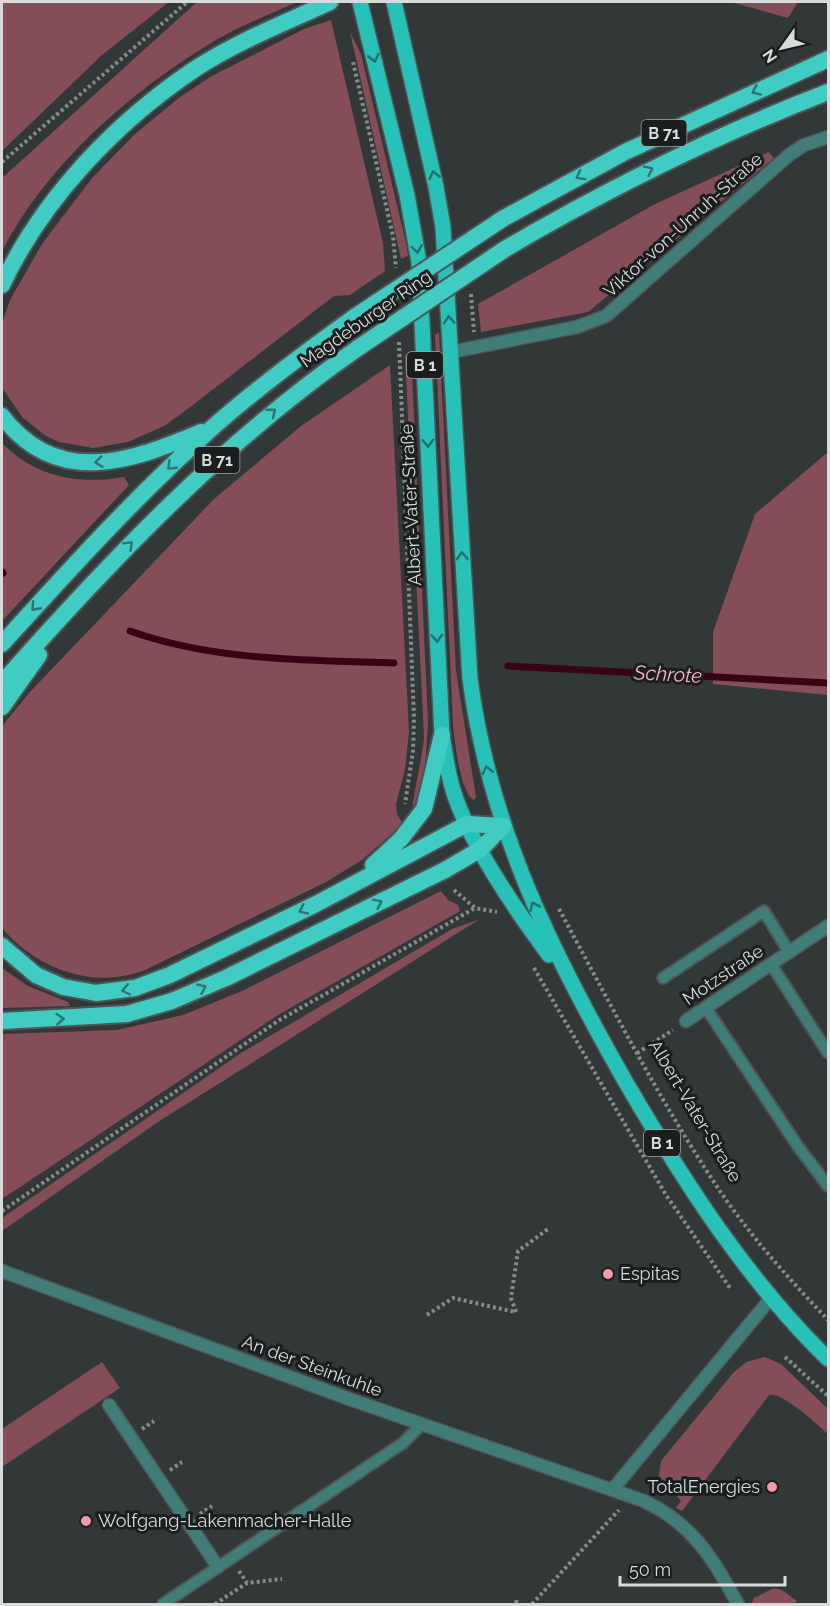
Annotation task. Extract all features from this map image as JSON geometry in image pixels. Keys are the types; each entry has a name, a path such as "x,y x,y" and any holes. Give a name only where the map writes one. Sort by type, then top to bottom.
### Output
{"highway":[{"path":"2,285 32,232 59,195 88,161 142,109 214,58 330,2"},
{"name":"Magdeburger Ring","path":"2,644 81,557 214,427 356,316 504,218 625,152 828,59"},
{"name":"Magdeburger Ring","path":"2,683 88,586 222,455 287,400 358,348 506,249 582,204 717,137 828,92"},
{"path":"2,416 31,447 53,458 77,463 121,459 177,442 214,427"},
{"path":"2,707 88,586"},
{"path":"355,882 401,839 424,809 442,735"},
{"path":"2,946 21,964 52,983 86,992 119,992 170,975 467,824 503,826"},
{"path":"2,1021 127,1014 172,1001 264,959 482,849 503,826"}],"main road":[{"name":"Albert-Vater-Straße","path":"360,2 409,206 419,262 442,735 452,789 467,824 522,916 567,979 675,1164 771,1298 828,1359"},
{"name":"Albert-Vater-Straße","path":"394,2 443,227 470,679 483,753 503,826 525,886 567,979"}],"street":[{"name":"Viktor-von-Unruh-Straße","path":"451,352 577,327 606,316 795,150 828,137"},
{"name":"Motzstraße","path":"686,1021 828,926"},
{"name":"An der Steinkuhle","path":"2,1271 422,1424 613,1489 658,1508 692,1532 709,1555 738,1605"},
{"path":"613,1489 771,1298"},
{"path":"109,1405 218,1567"}],"lane":[{"path":"663,978 764,911 789,952"},
{"path":"771,964 828,1053"},
{"path":"706,1008 784,1127 828,1186"},
{"path":"163,1605 403,1443 422,1424"}],"path":[{"path":"2,162 187,2"},
{"path":"352,54 393,236 397,271"},
{"name":"Albert-Vater-Straße","path":"399,331 414,718 413,751 404,798 409,811"},
{"path":"454,890 475,908 493,910 501,915"},
{"name":"Albert-Vater-Straße","path":"556,903 637,1053 727,1201 828,1320"},
{"path":"2,1211 278,1021 475,908"},
{"path":"528,959 666,1195 730,1288"},
{"name":"Motzstraße","path":"637,1053 686,1021"},
{"path":"428,1315 453,1298 516,1312 511,1298 518,1251 548,1229"},
{"path":"785,1357 828,1396"},
{"path":"532,1605 620,1508"},
{"path":"237,1569 247,1583"},
{"path":"215,1605 247,1583 282,1579"}],"shaded area":[{"path":"2,2 169,2 102,55 2,151"},
{"path":"197,2 297,2 214,41 144,89 116,112 64,163 41,191 20,220 2,251 2,178"},
{"path":"731,2 798,2 788,18"},
{"path":"331,20 383,243 385,271 350,295 334,296 164,426 128,442 93,448 59,442 46,436 23,418 2,388 2,323 10,300 42,244 92,178 135,134 180,97 212,76 304,29"},
{"path":"350,32 361,54 406,243 408,256 401,259"},
{"path":"769,152 774,158 588,312 481,332 478,304 655,204"},
{"path":"439,332 456,671 476,797 474,800 465,788 462,778 453,725 435,335"},
{"path":"411,351 428,721 425,773 413,809 424,737 405,356"},
{"path":"390,365 409,732 405,769 396,804 397,814 403,824 362,860 326,882 143,971 104,978 85,976 66,972 31,955 2,928 2,726 29,693 214,499 301,426"},
{"path":"2,443 29,464 58,476 90,480 124,477 129,485 2,621"},
{"path":"828,452 828,695 713,684 713,632 755,514"},
{"path":"441,891 448,900 458,905 460,911 278,1015 2,1199 2,1034 117,1030 183,1015 242,991"},
{"path":"480,919 158,1122 2,1231 2,1218 241,1053 452,929"},
{"path":"2,968 28,986 68,1002 70,1006 2,1008"},
{"path":"765,1357 781,1364 828,1409 828,1434 791,1403 775,1395 769,1395 682,1511 676,1508 681,1501 659,1476 661,1461 733,1373 746,1362"},
{"path":"102,1362 120,1388 2,1467 2,1429"},
{"path":"774,1588 782,1590 797,1601 794,1604 751,1604 754,1598"}],"waterway":[{"name":"Schrote","path":"130,631 162,641 227,654 394,663"},
{"name":"Schrote","path":"508,666 828,683"}],"place":[{"name":"Espitas","path":"608,1274"},
{"name":"TotalEnergies","path":"772,1487"},
{"name":"Wolfgang-Lakenmacher-Halle","path":"86,1521"}]}
